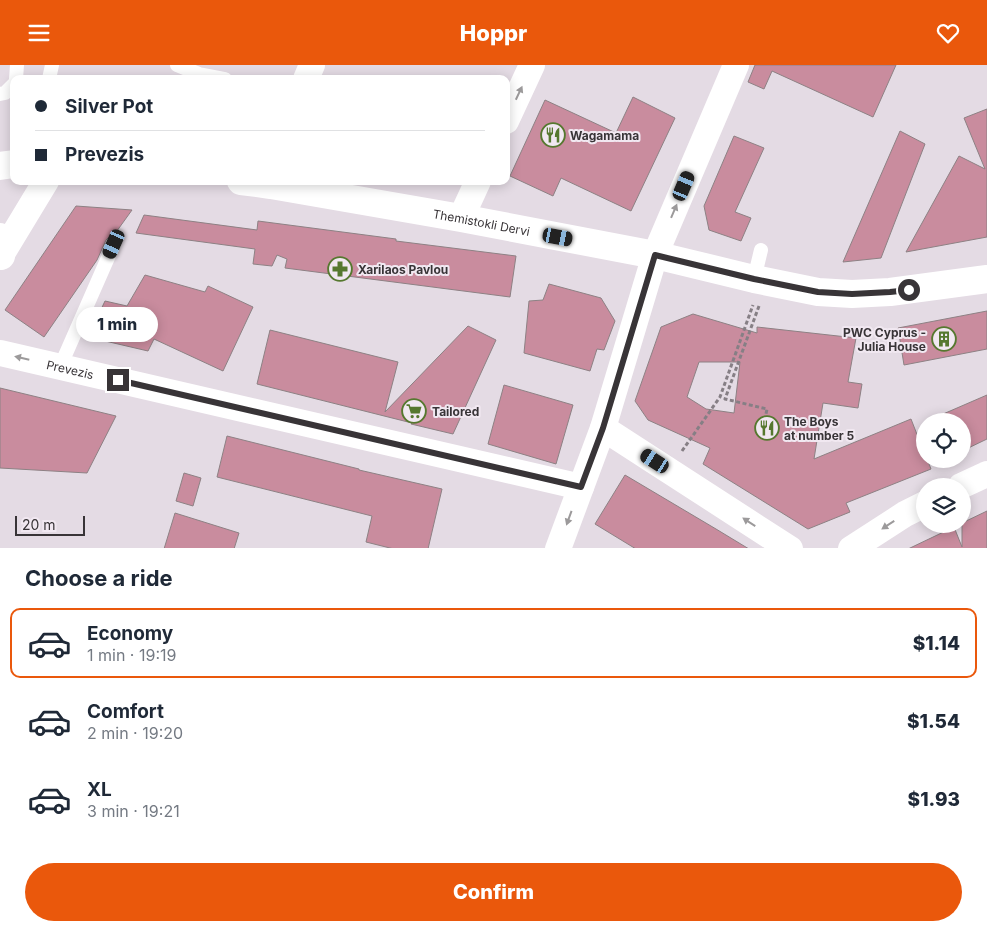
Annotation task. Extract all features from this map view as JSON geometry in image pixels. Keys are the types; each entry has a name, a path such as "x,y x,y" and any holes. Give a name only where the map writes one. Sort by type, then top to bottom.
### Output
{"main road":[{"name":"Themistokli Dervi","path":"283,185 655,255 760,287 852,294 890,292 987,279"}],"street":[{"path":"510,112 532,65"},
{"path":"558,548 603,428 655,255 736,65"},
{"path":"0,250 43,185"},
{"path":"461,218 476,185"},
{"name":"Prevezis","path":"0,353 581,487"},
{"path":"603,428 788,548"},
{"path":"971,481 987,473"},
{"path":"853,548 916,508"}],"lane":[{"path":"177,65 208,75"},
{"path":"60,367 114,244"},
{"path":"760,287 761,250"}],"path":[{"path":"760,287 725,399 767,409 765,419"},
{"path":"668,470 720,397 754,299 760,287"}],"building":[{"path":"755,65 896,65 873,117 772,71 764,89 748,82"},
{"path":"633,97 675,118 631,211 561,178 553,196 510,176 545,100 616,133"},
{"path":"987,109 987,237 906,252 959,156 985,169 964,118"},
{"path":"900,131 925,144 881,258 843,262"},
{"path":"734,136 764,148 735,212 751,218 741,241 709,230 704,206"},
{"path":"76,206 132,210 114,235 106,240 97,260 44,337 5,310"},
{"path":"144,215 257,230 258,221 516,256 510,297 285,268 287,259 277,255 272,266 253,264 255,249 136,233"},
{"path":"145,275 205,292 208,286 253,307 223,371 154,339 148,351 88,337 105,301 127,306"},
{"path":"549,284 601,298 615,321 604,350 597,349 590,371 524,353 529,301 543,300"},
{"name":"PWC Cyprus - Julia House","path":"987,311 987,349 904,365 898,328"},
{"path":"693,314 757,333 757,327 856,338 848,382 862,384 858,408 823,403 814,459 911,419 916,432 916,468 931,469 846,503 850,512 808,529 703,464 710,448 648,420 635,401 661,327","holes":["699,362 740,362 734,413 706,409 687,397"]},
{"path":"468,326 496,340 453,434 257,384 270,330 398,362 385,412"},
{"path":"504,385 573,405 556,464 488,444"},
{"path":"0,388 116,416 87,473 0,468"},
{"path":"987,395 987,439 971,447 971,413 945,413"},
{"path":"227,436 442,489 428,548 390,548 366,542 372,516 217,477"},
{"path":"184,473 201,478 193,506 176,501"},
{"path":"625,475 747,548 634,548 595,524"},
{"path":"987,511 987,548 910,548 941,533 956,533 962,547 962,533 971,533 971,519"},
{"path":"175,513 239,533 234,548 164,548"}],"place":[{"name":"Wagamama","path":"553,135"},
{"name":"Xarilaos Pavlou","path":"340,269"},
{"name":"PWC Cyprus - Julia House","path":"944,339"},
{"name":"Tailored","path":"414,411"},
{"name":"The Boys at number 5","path":"767,428"}],"route":[{"path":"118,380 581,487 603,428 655,255 818,292 852,294 909,290"}]}
